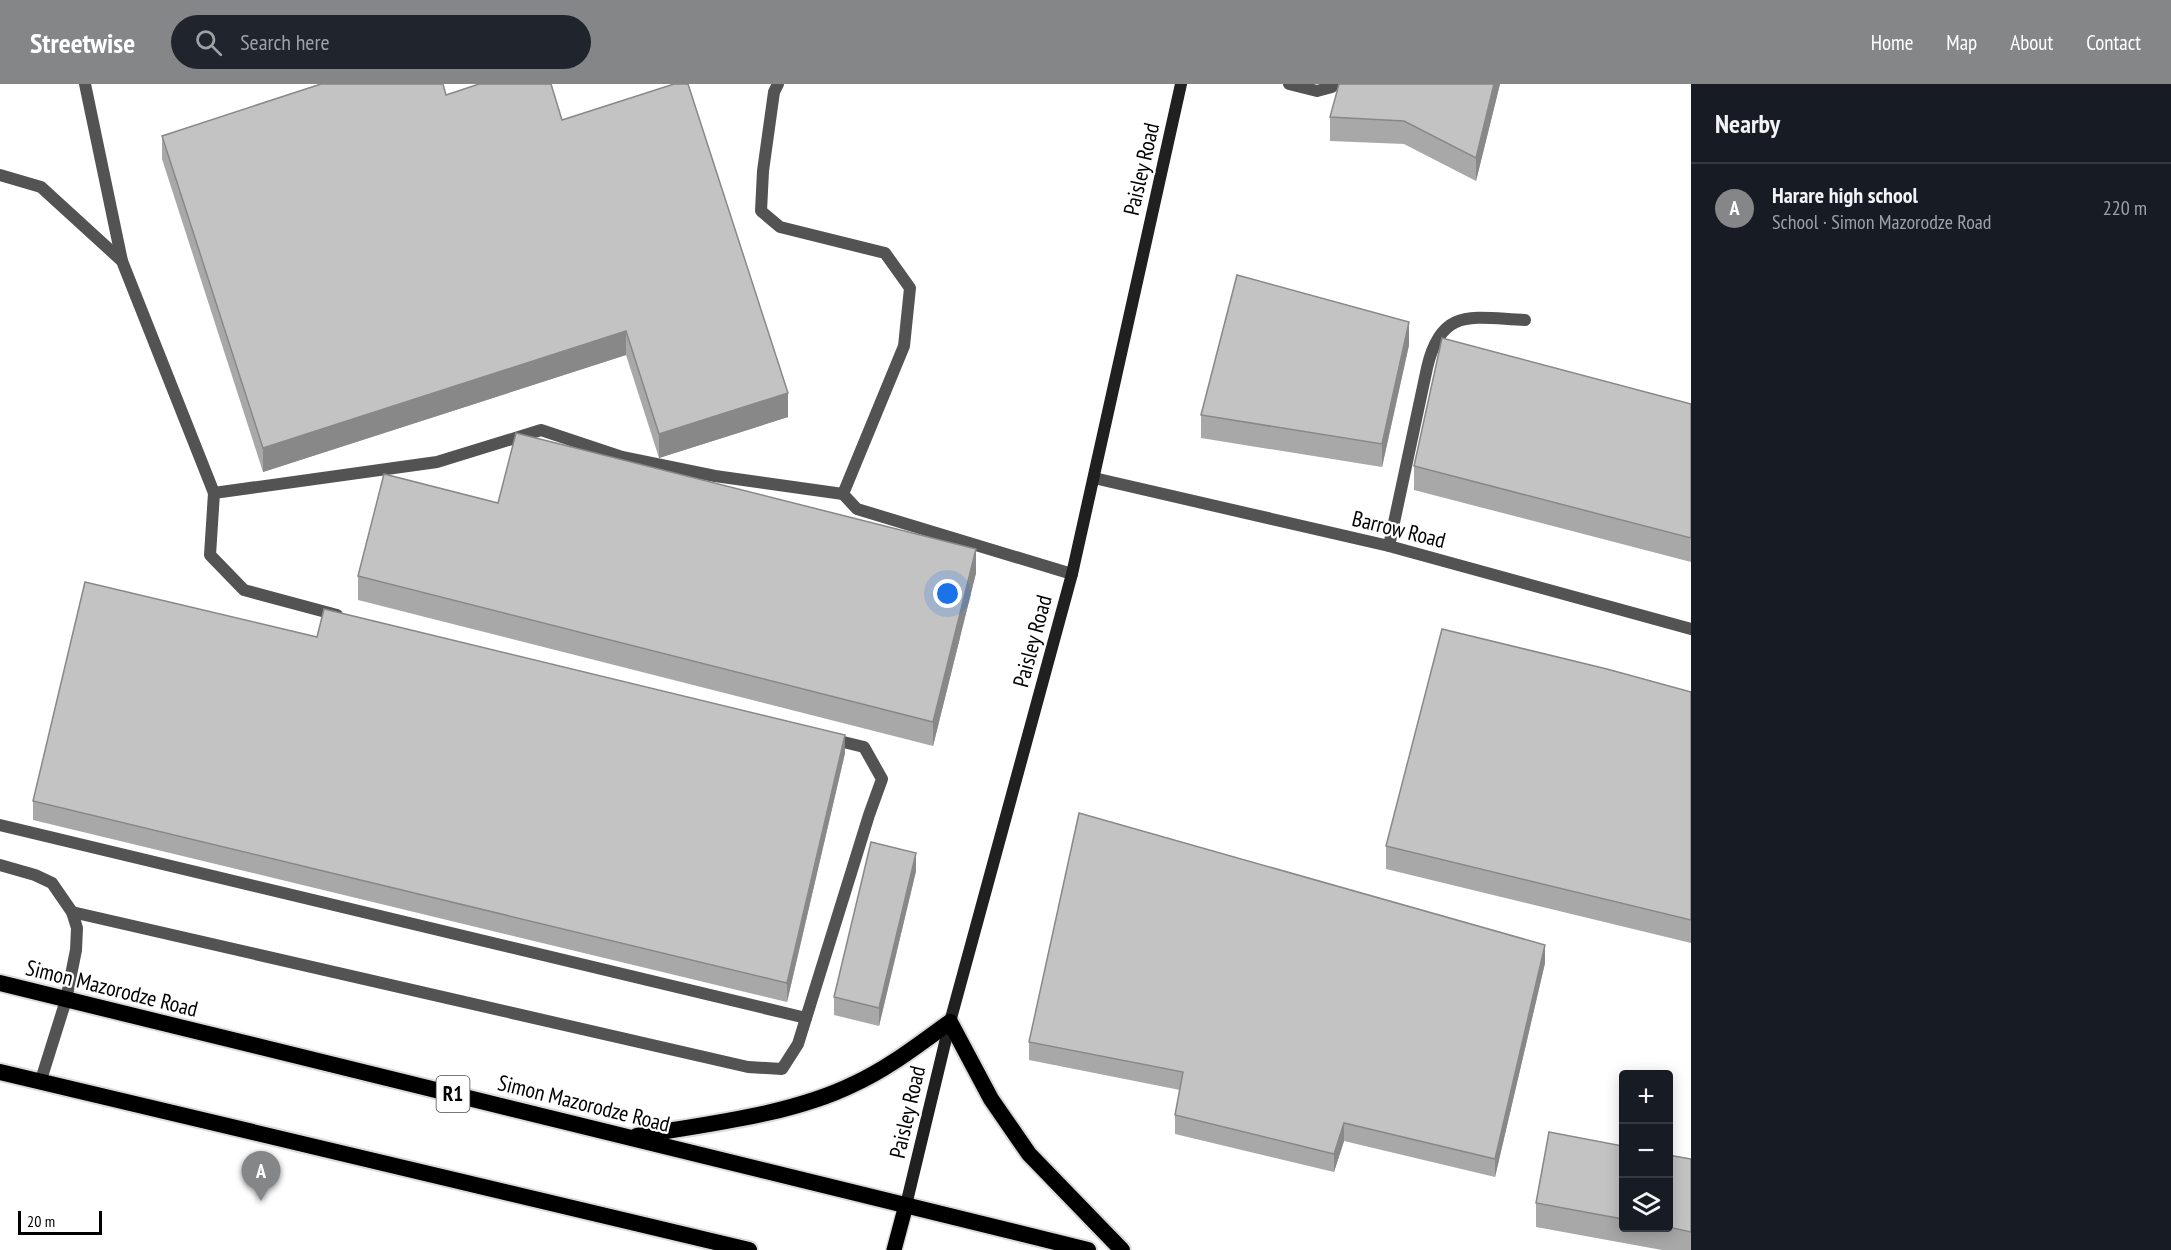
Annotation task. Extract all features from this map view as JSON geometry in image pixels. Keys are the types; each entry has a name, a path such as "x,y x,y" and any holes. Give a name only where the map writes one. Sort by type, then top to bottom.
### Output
{"highway":[{"name":"Simon Mazorodze Road","path":"0,983 1088,1250"},
{"path":"629,1137 742,1118 812,1101 852,1086 879,1072 950,1022 991,1099 1029,1154 1122,1250"},
{"path":"0,1072 749,1250"}],"main road":[{"name":"Paisley Road","path":"906,1205 950,1022 1072,574 1181,84"},
{"path":"894,1250 906,1205"}],"street":[{"path":"85,84 122,261 214,493 210,555 244,590 350,618"},
{"path":"778,84 774,92 763,171 761,211 780,227 885,254 910,288 904,345 843,494"},
{"path":"1289,84 1317,91 1332,87 1334,84"},
{"path":"0,175 41,187 122,261"},
{"path":"1389,546 1435,339 1447,327 1465,318 1525,320"},
{"path":"214,493 438,462 541,429 622,457 715,476 843,494 857,509 1072,574"},
{"name":"Barrow Road","path":"1094,478 1389,546 1691,629"},
{"path":"72,912 748,1067 783,1068 798,1044 882,779 864,747 818,735"},
{"path":"0,825 806,1018"},
{"path":"0,865 35,875 52,883 72,912 77,928 76,950 66,1000 40,1083"}],"building":[{"path":"321,84 443,84 446,95 479,84 551,84 562,120 674,84 688,84 788,393 659,434 626,331 263,448 162,136"},
{"path":"1339,84 1494,84 1476,158 1404,121 1330,117"},
{"path":"1237,275 1409,322 1382,444 1201,415"},
{"path":"1442,338 1691,404 1691,538 1414,466"},
{"path":"516,433 976,549 933,722 358,576 384,474 498,503"},
{"path":"85,582 317,637 324,609 845,735 787,983 33,801"},
{"path":"1442,629 1691,692 1691,920 1386,846"},
{"path":"1079,813 1545,945 1495,1159 1344,1123 1334,1154 1175,1115 1183,1072 1029,1042"},
{"path":"871,842 916,853 879,1008 834,997"},
{"path":"1549,1132 1619,1145 1619,1218 1536,1203"},
{"path":"1673,1156 1691,1159 1691,1232 1673,1228"}],"place":[{"name":"Harare high school","path":"261,1201"}]}
